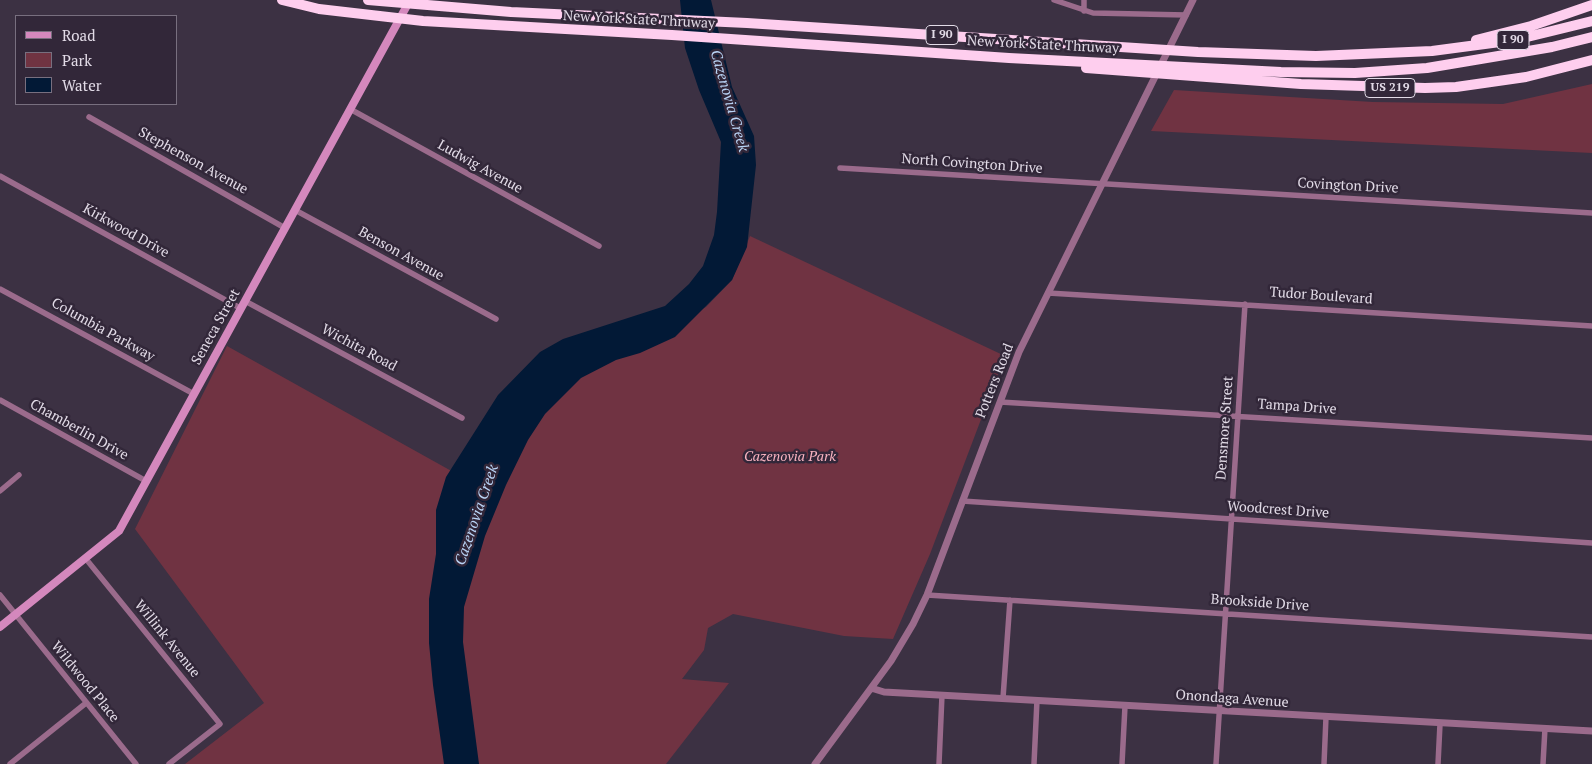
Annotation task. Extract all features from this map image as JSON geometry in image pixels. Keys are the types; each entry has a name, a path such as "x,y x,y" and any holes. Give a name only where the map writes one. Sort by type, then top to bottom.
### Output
{"highway":[{"name":"New York State Thruway","path":"282,0 318,9 423,21 672,35 1009,58"},
{"name":"New York State Thruway","path":"372,0 429,6 748,23 1198,52 1316,56 1432,52 1515,40 1592,21"},
{"path":"1432,52 1531,26 1592,5"},
{"name":"I 90","path":"1188,71 1355,73 1409,69 1488,59 1552,48 1592,37"},
{"name":"US 219","path":"1009,58 1036,65 1128,67 1361,87 1425,88 1456,87 1526,77 1592,60"}],"main road":[{"name":"Seneca Street","path":"0,627 119,532 242,304 410,0"}],"street":[{"path":"1054,0 1084,11 1186,15"},
{"path":"1084,0 1084,11"},
{"name":"Potters Road","path":"815,764 904,642 927,595 1019,352 1193,0"},
{"name":"Ludwig Avenue","path":"350,109 599,246"},
{"name":"Stephenson Avenue","path":"89,117 285,228"},
{"name":"North Covington Drive","path":"840,168 1102,184"},
{"name":"Kirkwood Drive","path":"0,176 242,304"},
{"name":"Covington Drive","path":"1102,184 1592,213"},
{"name":"Benson Avenue","path":"295,210 496,319"},
{"name":"Columbia Parkway","path":"0,288 194,394"},
{"name":"Tudor Boulevard","path":"1048,293 1592,326"},
{"name":"Wichita Road","path":"242,304 462,418"},
{"name":"Densmore Street","path":"1216,764 1245,304"},
{"name":"Chamberlin Drive","path":"0,400 146,481"},
{"name":"Tampa Drive","path":"1000,402 1592,438"},
{"path":"0,491 19,476"},
{"name":"Woodcrest Drive","path":"962,502 1592,543"},
{"name":"Willink Avenue","path":"86,559 220,724 170,764"},
{"name":"Wildwood Place","path":"0,595 136,764"},
{"name":"Brookside Drive","path":"927,595 1592,637"},
{"path":"1003,698 1010,600"},
{"name":"Onondaga Avenue","path":"871,688 884,692 1219,712 1592,731"},
{"path":"939,764 942,695"},
{"path":"1034,764 1037,700"},
{"path":"10,764 86,703"},
{"path":"1122,764 1126,706"},
{"path":"1324,764 1326,718"},
{"path":"1438,764 1440,724"},
{"path":"1543,764 1544,728"}],"green space":[{"path":"1592,84 1592,153 1151,131 1174,90 1373,102 1503,104"},
{"name":"Cazenovia Park","path":"750,236 1005,356 930,554 893,639 844,636 733,614 708,628 704,650 682,679 729,683 666,764 185,764 264,703 135,529 227,346 464,478 583,369 706,307 732,280"}],"water":[{"name":"Cazenovia Creek","path":"680,0 711,0 732,87 754,136 756,165 747,247 732,280 675,337 640,353 616,360 581,378 545,414 528,440 506,485 485,536 464,607 463,642 479,764 444,764 429,643 429,599 436,554 436,510 446,477 498,395 540,352 563,339 665,306 689,284 703,266 714,235 721,142 699,90 685,48"}]}
